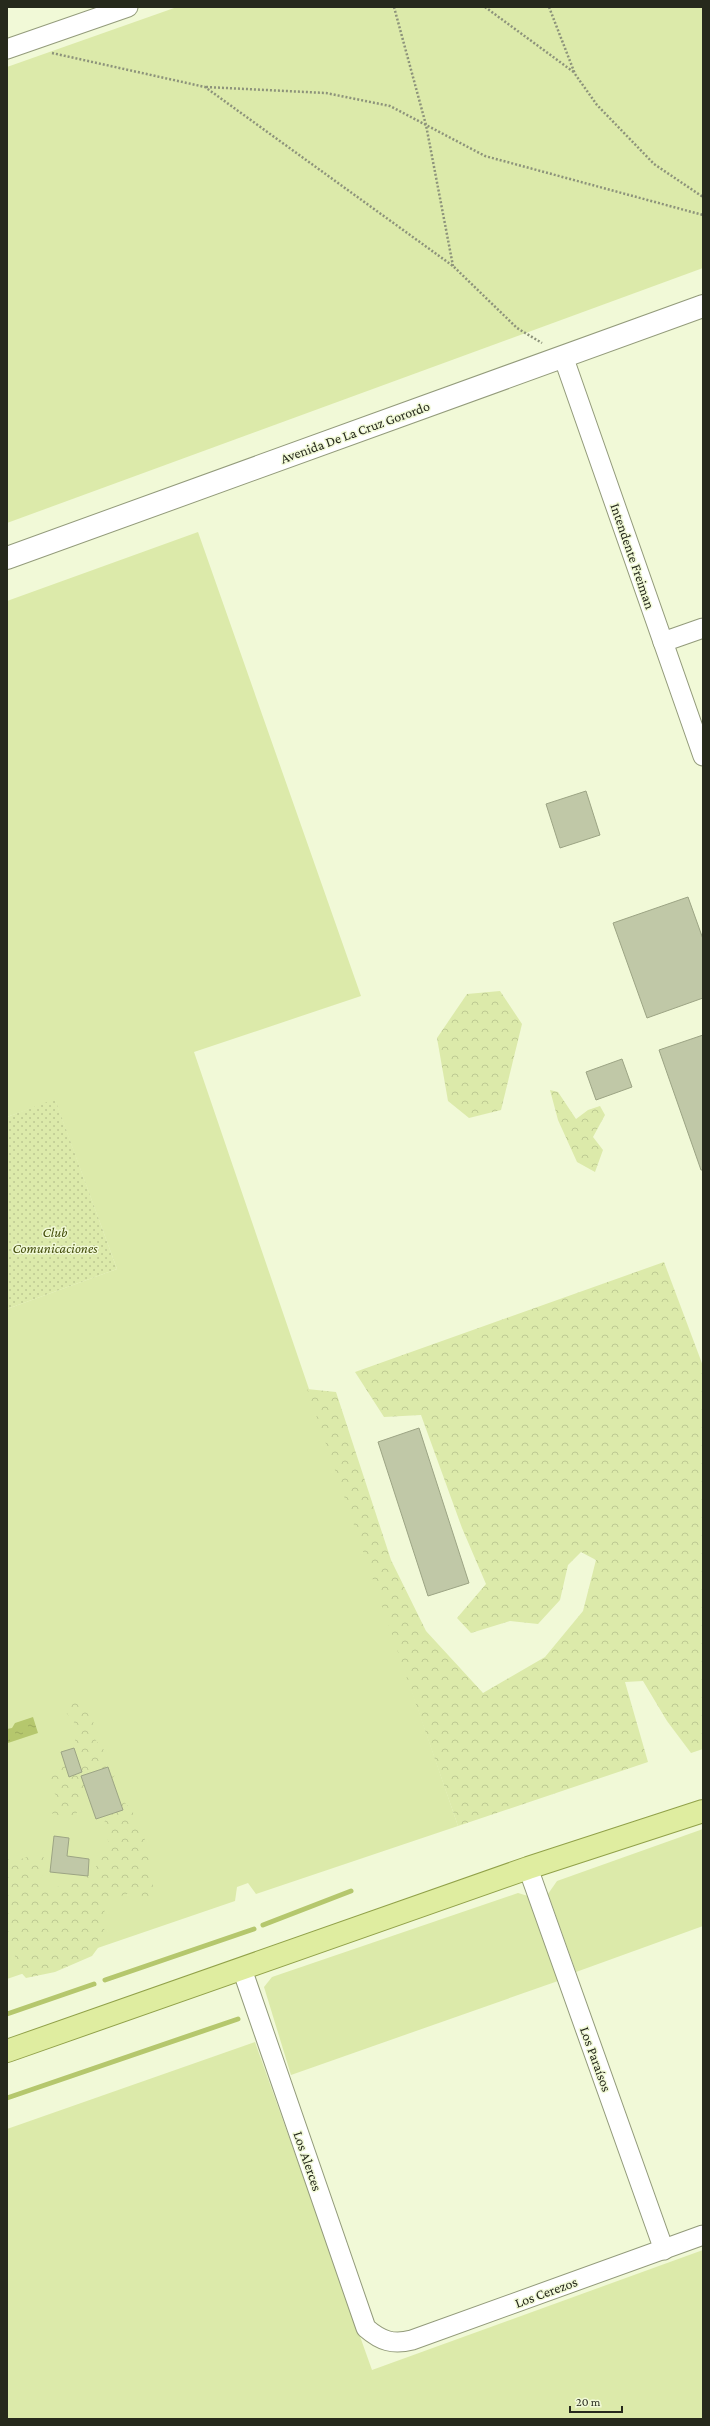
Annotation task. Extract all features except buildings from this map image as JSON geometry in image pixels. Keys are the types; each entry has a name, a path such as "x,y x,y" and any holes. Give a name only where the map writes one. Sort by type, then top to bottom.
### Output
{"main road":[{"name":"Avenida De La Cruz Gorordo","path":"7,558 703,306"},
{"path":"7,2051 528,1868 703,1811"}],"street":[{"path":"7,49 128,7"},
{"name":"Intendente Freiman","path":"563,356 703,756"},
{"path":"663,642 703,628"},
{"name":"Los Paraísos","path":"528,1868 664,2250"},
{"name":"Los Alerces","path":"242,1969 366,2328 377,2338 388,2342"},
{"name":"Los Cerezos","path":"388,2342 400,2343 412,2340 703,2235"}],"path":[{"path":"394,7 426,125 453,266"},
{"path":"485,7 575,74"},
{"path":"549,7 575,74 597,105 654,164 703,197"},
{"path":"49,52 205,87 326,93 390,106 485,156 703,215"},
{"path":"205,87 453,266 517,328 563,356"}],"green space":[{"path":"177,7 703,7 703,268 7,523 7,67"},
{"path":"198,532 361,996 194,1052 458,1826 256,1894 248,1883 237,1887 235,1901 7,1979 7,1309 117,1269 55,1100 7,1117 7,601"},
{"path":"500,991 522,1024 501,1110 469,1118 448,1101 437,1038 467,994"},
{"path":"550,1090 558,1092 576,1119 588,1110 600,1106 605,1115 593,1137 603,1150 595,1172 577,1162 558,1120"},
{"name":"Club Comunicaciones","path":"55,1099 117,1269 7,1309 7,1117"},
{"path":"664,1262 703,1366 703,1749 691,1753 667,1721 643,1681 625,1682 648,1762 458,1826 307,1389 336,1392 391,1560 426,1631 483,1693 545,1657 583,1611 596,1560 581,1552 568,1565 560,1600 538,1624 510,1621 471,1633 457,1618 486,1584 462,1528 421,1415 384,1417 355,1372"},
{"path":"77,1695 93,1712 94,1738 108,1755 115,1775 106,1785 94,1788 86,1796 74,1818 58,1820 52,1813 59,1799 51,1789 49,1770 60,1760 77,1765 80,1754 75,1743 76,1725 65,1711 65,1705"},
{"path":"122,1800 131,1809 143,1832 155,1898 147,1901 136,1890 119,1897 113,1893 107,1902 104,1914 106,1937 92,1956 55,1972 26,1978 16,1967 14,1947 7,1933 7,1852 18,1860 40,1853 48,1863 39,1882 47,1890 84,1879 94,1870 109,1845 104,1823 113,1801"},
{"path":"703,1829 703,1926 576,1972 548,1894 557,1881"},
{"path":"518,1893 528,1896 558,1981 291,2075 264,1987 272,1977"},
{"path":"255,2042 372,2370 703,2250 703,2419 7,2419 7,2129"}],"water":[{"path":"33,1717 38,1733 8,1743 7,1729 12,1728 15,1723"}],"waterway":[{"path":"263,1925 351,1891"},
{"path":"105,1980 254,1929"},
{"path":"7,2014 94,1984"},
{"path":"7,2098 238,2019"}]}
